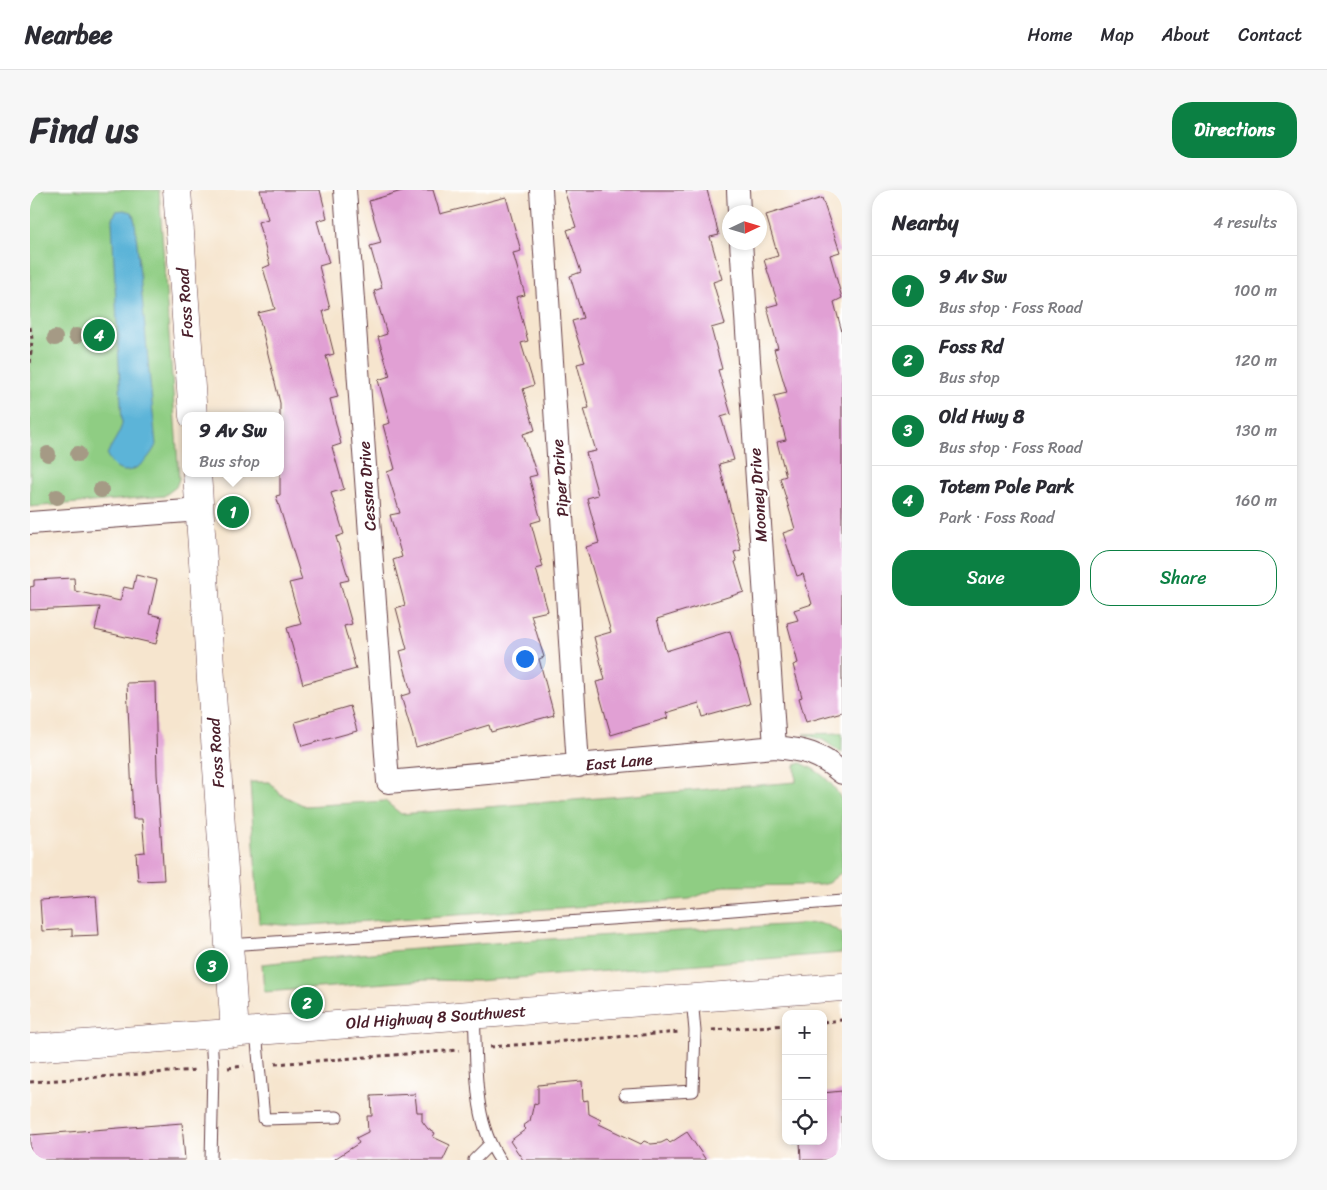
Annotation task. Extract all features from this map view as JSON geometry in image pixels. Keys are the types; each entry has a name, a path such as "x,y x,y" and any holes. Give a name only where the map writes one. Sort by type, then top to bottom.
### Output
{"street":[{"name":"Foss Road","path":"178,190 193,412"},
{"name":"Cessna Drive","path":"345,190 388,782"},
{"name":"Piper Drive","path":"541,190 578,766"},
{"path":"738,190 739,205"},
{"name":"Mooney Drive","path":"742,250 775,748"},
{"name":"Foss Road","path":"197,477 234,1033"},
{"path":"30,523 200,510"},
{"name":"East Lane","path":"388,782 775,748 804,750 826,759 842,773"},
{"name":"Old Highway 8 Southwest","path":"30,1048 842,987"}],"lane":[{"path":"228,944 684,914 842,901"},
{"path":"625,1095 692,1092 694,1031 692,998"},
{"path":"474,1014 478,1092 490,1145 500,1160"},
{"path":"211,1160 213,1069 234,1033 259,1065 264,1119 337,1117"},
{"path":"474,1160 490,1145"}],"path":[{"path":"30,327 32,339 30,364"},
{"path":"827,1022 842,1020"},
{"path":"30,1082 782,1024"}],"green space":[{"path":"30,190 159,190 179,479 176,487 164,496 30,507"},
{"path":"842,733 842,753 823,740 803,734"},
{"path":"801,763 826,778 842,801 842,872 828,883 820,885 724,886 690,899 296,926 259,923 250,782 270,782 280,794 305,806 385,801 401,814 796,782 795,765"},
{"path":"817,923 827,925 842,933 842,953 477,981 427,980 264,992 262,964 400,950"}],"water":[{"path":"116,211 132,212 135,222 156,445 152,453 140,466 126,471 112,464 107,455 122,424 112,221"}],"building":[{"path":"260,190 320,190 327,218 317,221 329,263 319,266 330,309 323,311 334,354 326,356 338,397 330,399 341,444 332,447 344,489 331,493 344,534 336,537 349,580 340,582 352,624 344,626 356,669 303,684 287,628 301,624 289,583 302,580 276,496 280,495 280,477 284,477 284,412 280,412 280,403 258,313 275,309 263,268 270,265 258,222 268,219"},
{"path":"405,190 433,190 440,214 506,197 521,251 513,253 525,295 516,297 528,341 521,343 534,385 523,389 535,430 523,434 537,475 529,477 541,520 531,523 543,567 536,569 548,611 531,615 544,657 539,659 554,715 491,732 489,725 416,747 401,696 411,693 400,651 407,649 396,608 405,605 393,560 402,557 390,515 400,513 387,472 395,469 383,425 390,423 378,380 390,376 378,337 387,334 374,291 382,288 370,246 381,243 369,201"},
{"path":"564,190 707,190 719,235 710,237 722,279 713,282 725,324 711,328 722,369 718,370 731,414 721,417 734,460 719,464 741,550 734,552 744,592 657,619 666,651 730,631 750,704 703,717 699,703 666,713 668,718 611,735 596,682 605,680 594,637 611,632 586,547 599,543 587,498 598,495 586,453 596,451 583,409 589,408 577,364 585,362 572,321 583,318 570,276 581,272 567,230 576,227"},
{"path":"822,198 840,252 830,255 842,298 834,302 842,332 842,712 806,722 799,698 802,697 793,665 798,663 787,623 798,620 794,610 812,604 803,574 797,576 783,533 795,529 780,478 786,476 777,442 786,440 774,396 787,393 774,349 778,348 767,307 778,304 764,260 778,256 767,215"},
{"path":"136,575 157,580 149,614 162,617 156,644 95,630 100,607 30,610 30,587 34,586 34,580 74,578 75,591 120,601 124,587 133,589"},
{"path":"155,682 157,774 164,880 138,881 136,853 145,852 142,819 133,819 127,683"},
{"path":"350,706 357,731 302,746 295,722"},
{"path":"96,896 99,935 72,936 72,929 42,931 40,900"},
{"path":"582,1081 583,1101 588,1100 589,1114 601,1120 599,1124 641,1144 644,1141 651,1144 667,1140 670,1143 687,1132 706,1160 523,1160 510,1141 526,1129 523,1126 530,1121 534,1103 538,1104 538,1085"},
{"path":"842,1091 842,1160 801,1160 800,1145 827,1145 827,1093"},
{"path":"415,1094 417,1112 422,1112 422,1121 428,1129 435,1133 433,1137 450,1145 443,1160 333,1160 359,1143 356,1138 368,1132 367,1116 372,1116 371,1096"},
{"path":"182,1123 185,1160 30,1160 30,1135"}],"place":[{"name":"Totem Pole Park","path":"99,335"},
{"name":"9 Av Sw","path":"233,512"},
{"name":"Old Hwy 8","path":"212,966"},
{"name":"Foss Rd","path":"307,1003"}]}
